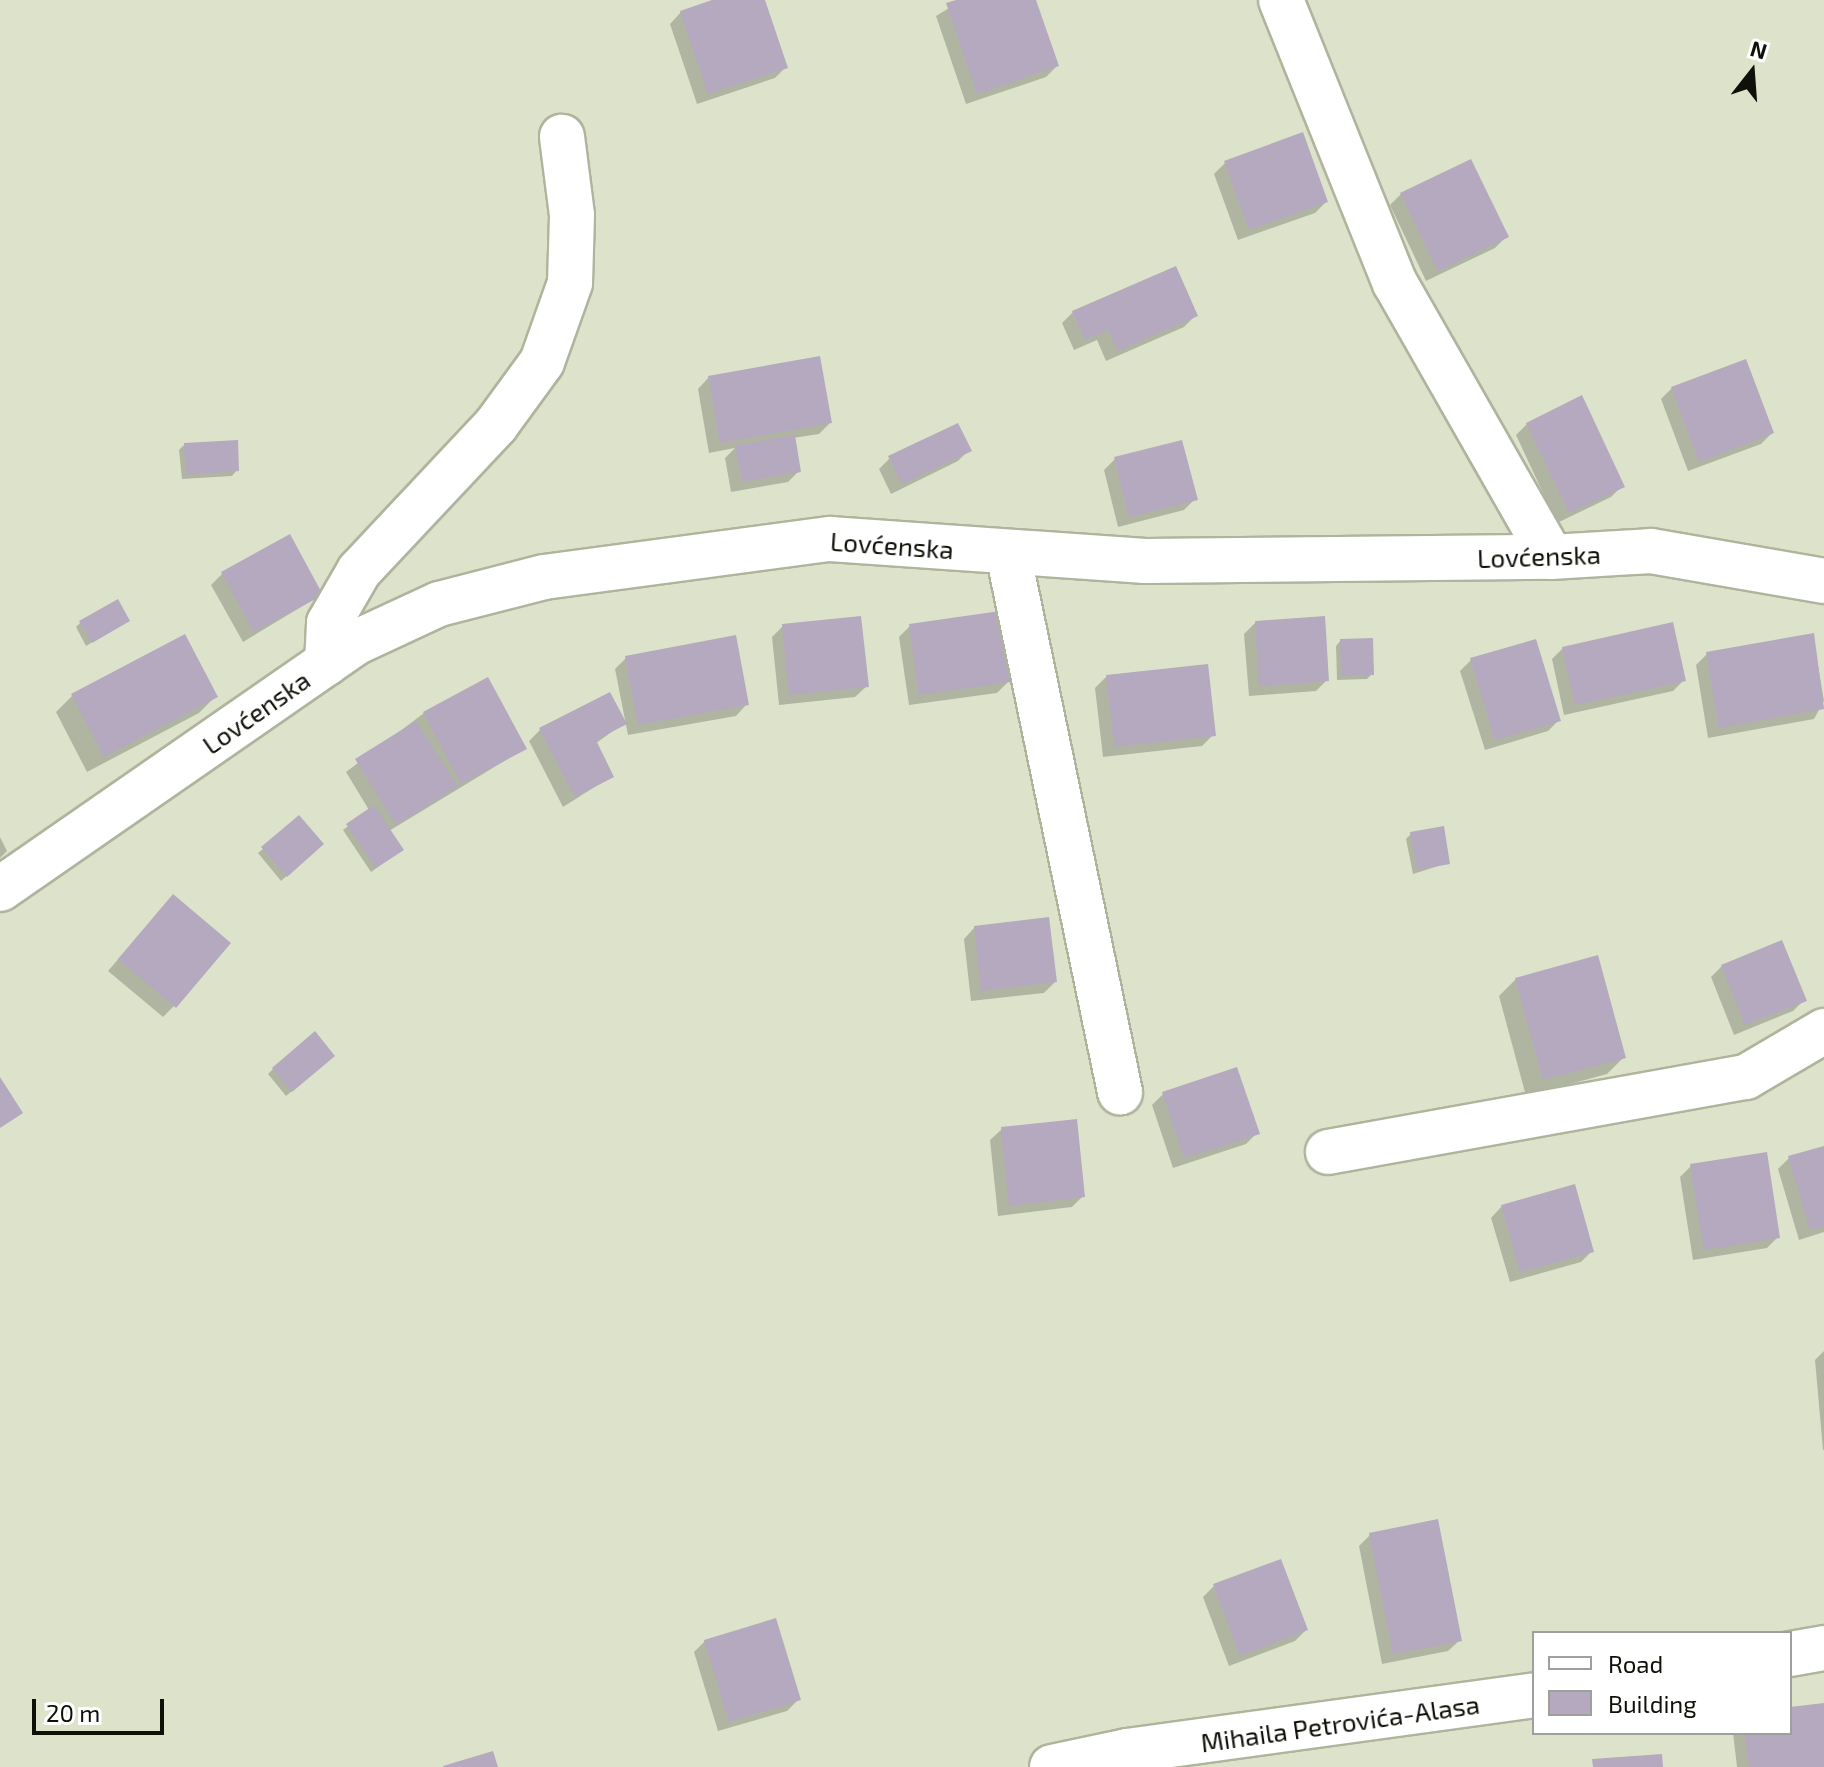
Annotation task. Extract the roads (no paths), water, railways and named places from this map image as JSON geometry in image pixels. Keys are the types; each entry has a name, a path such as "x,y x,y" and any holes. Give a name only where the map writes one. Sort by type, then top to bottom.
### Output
{"street":[{"path":"1281,0 1395,283 1551,557"},
{"path":"327,663 329,623 359,571 496,425 542,362 570,283 572,215 562,137"},
{"name":"Lovćenska","path":"0,889 357,642 439,604 544,577 830,539 1145,561 1551,557 1651,551 1824,581"},
{"path":"1008,553 1120,1092"},
{"path":"1328,1152 1746,1077 1824,1031"},
{"path":"1792,1654 1824,1648"},
{"name":"Mihaila Petrovića-Alasa","path":"1052,1767 1127,1751 1532,1695"}]}
